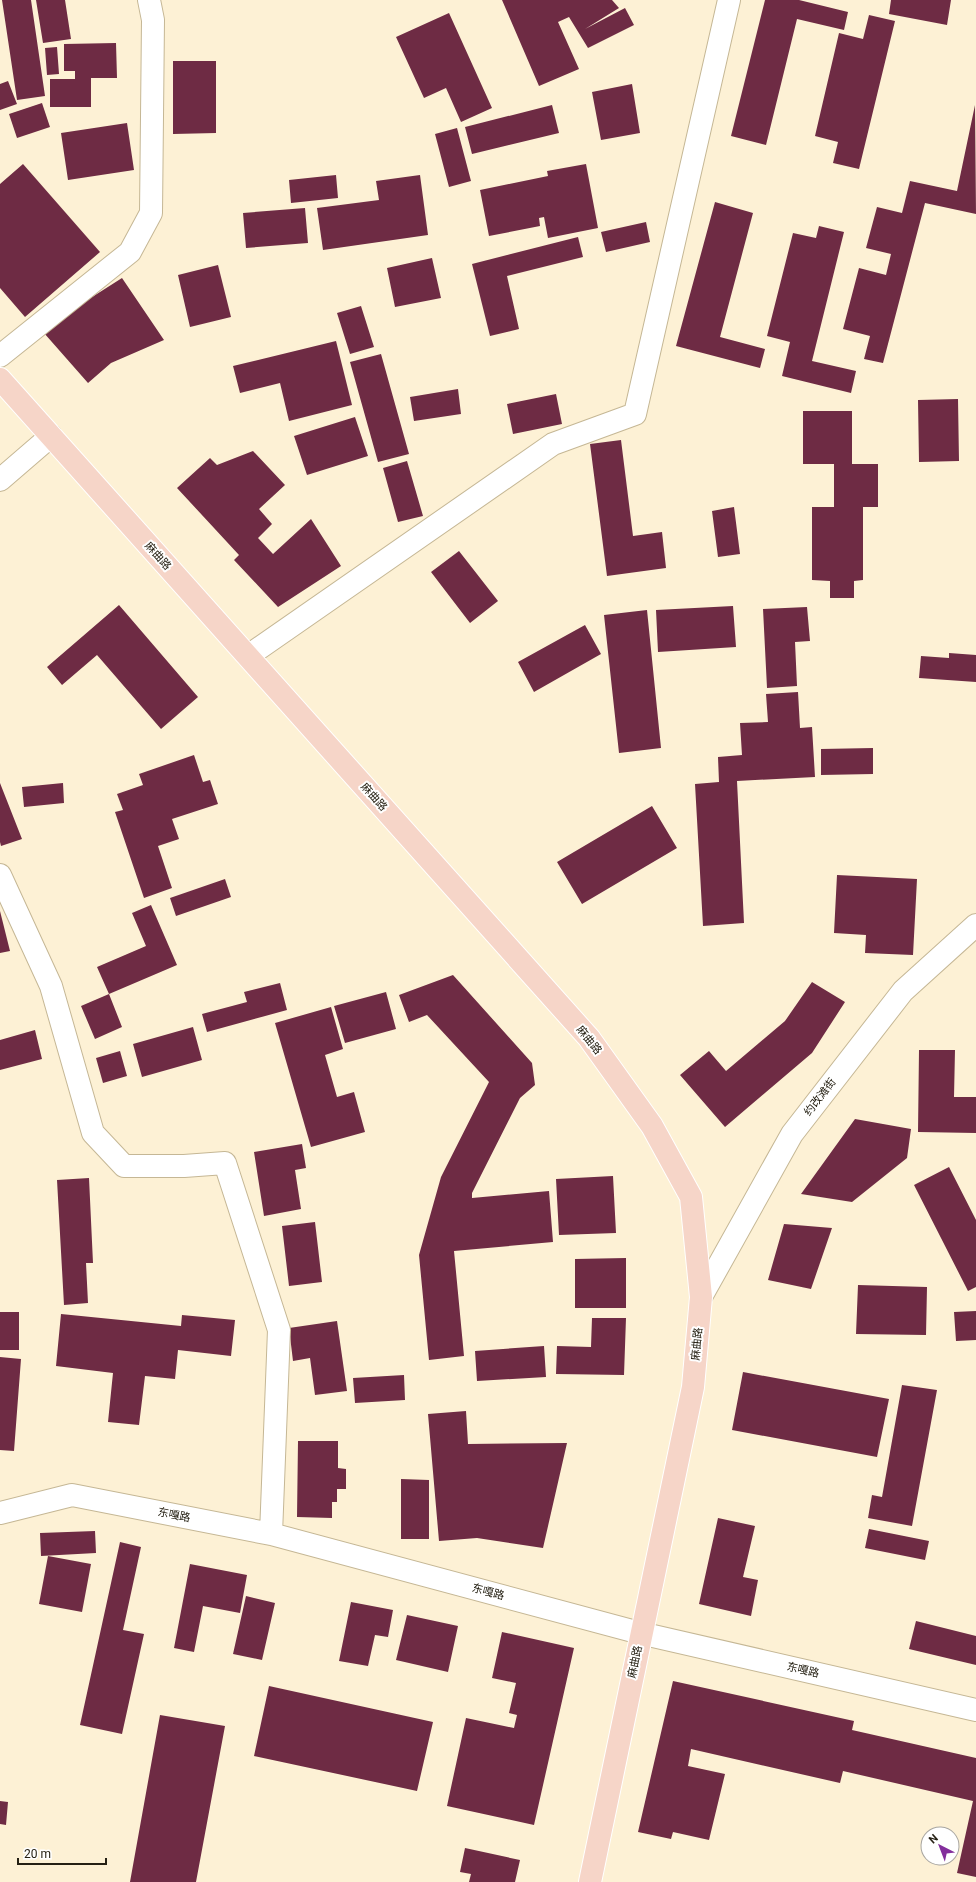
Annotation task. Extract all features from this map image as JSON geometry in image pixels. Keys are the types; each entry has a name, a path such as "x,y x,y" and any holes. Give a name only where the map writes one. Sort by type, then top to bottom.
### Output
{"main road":[{"name":"麻曲路","path":"0,379 589,1038 652,1126 691,1197 701,1297 693,1387 640,1633 590,1882"}],"street":[{"path":"0,356 130,252 151,213 153,20 149,0"},
{"path":"248,656 553,444 635,414 729,0"},
{"path":"0,480 51,436"},
{"path":"0,875 51,986 93,1133 124,1166 184,1166 225,1163 279,1330 271,1534"},
{"name":"约改滩街","path":"701,1297 792,1134 903,991 976,925"},
{"name":"东嘎路","path":"0,1513 72,1495 271,1534 640,1633 976,1710"}],"building":[{"path":"2,0 31,0 45,96 17,100"},
{"path":"36,0 65,0 71,39 43,43"},
{"path":"502,0 612,0 619,8 585,29 625,8 634,25 588,48 569,17 558,22 579,69 539,86"},
{"path":"765,0 799,0 848,12 844,30 797,19 766,145 731,136"},
{"path":"891,0 951,0 947,25 889,14"},
{"path":"449,13 492,108 461,122 446,88 424,98 396,37"},
{"path":"869,15 895,21 859,169 833,163 838,142 815,136 839,33 863,39"},
{"path":"116,43 117,78 91,78 91,107 50,107 50,79 75,79 75,71 64,71 64,44"},
{"path":"57,47 59,74 47,75 45,48"},
{"path":"173,61 216,61 216,133 173,134"},
{"path":"8,81 17,104 0,110 0,84"},
{"path":"632,84 640,133 601,140 592,92"},
{"path":"42,103 50,127 17,138 9,114"},
{"path":"552,105 559,133 472,154 465,127"},
{"path":"975,105 976,214 925,203 883,363 864,359 870,336 843,329 859,268 886,275 891,254 866,248 877,207 902,213 910,181 957,191"},
{"path":"127,123 134,170 68,180 61,133"},
{"path":"457,128 471,181 449,187 435,134"},
{"path":"23,164 100,252 25,317 0,288 0,184"},
{"path":"586,164 598,228 548,238 544,217 539,218 540,226 489,236 480,190 548,176 547,171"},
{"path":"336,175 338,198 291,203 289,180"},
{"path":"420,175 428,235 323,250 317,208 379,200 376,181"},
{"path":"715,202 753,213 720,337 765,349 760,368 676,346"},
{"path":"305,208 308,243 246,248 243,213"},
{"path":"646,222 650,242 606,252 601,232"},
{"path":"819,226 844,232 812,361 856,371 851,393 782,376 790,342 767,336 793,233 816,238"},
{"path":"578,237 583,257 507,276 519,329 490,336 472,264"},
{"path":"432,258 441,298 395,307 387,268"},
{"path":"218,265 231,317 190,327 178,275"},
{"path":"122,278 164,340 111,363 88,383 44,333 67,313"},
{"path":"361,306 374,347 350,354 337,313"},
{"path":"336,341 352,405 289,421 280,383 240,393 233,366"},
{"path":"381,354 409,454 378,462 350,362"},
{"path":"458,389 461,414 414,421 410,397"},
{"path":"556,394 562,424 513,434 507,404"},
{"path":"958,399 959,461 919,462 918,400"},
{"path":"803,411 852,411 852,464 878,464 878,507 863,507 863,580 854,581 854,598 830,598 830,581 812,580 812,507 834,507 834,464 803,464"},
{"path":"355,417 368,456 307,475 294,436"},
{"path":"621,440 633,536 662,532 666,568 607,576 590,444"},
{"path":"253,451 285,485 259,509 272,524 258,538 273,554 311,519 341,566 278,607 234,560 239,555 177,488 210,458 217,465"},
{"path":"407,461 423,516 398,522 383,468"},
{"path":"734,507 740,554 718,557 712,511"},
{"path":"459,551 498,601 470,623 431,572"},
{"path":"119,605 198,697 161,729 97,655 62,685 47,667"},
{"path":"733,606 736,647 658,652 656,610"},
{"path":"807,607 810,641 795,642 797,686 767,688 763,609"},
{"path":"647,610 661,748 619,753 604,615"},
{"path":"585,625 601,654 534,692 518,662"},
{"path":"949,653 976,655 976,682 919,678 921,656 949,658"},
{"path":"798,692 800,728 812,727 815,777 737,781 744,923 703,926 695,784 719,782 718,757 742,755 740,723 768,722 766,694"},
{"path":"873,748 873,774 821,775 821,749"},
{"path":"194,755 203,782 210,780 218,804 172,819 179,839 158,846 172,888 144,898 115,812 123,810 117,794 143,785 139,774"},
{"path":"0,783 22,839 1,846 0,842"},
{"path":"63,783 64,803 24,807 22,787"},
{"path":"652,806 677,848 582,904 557,862"},
{"path":"837,875 917,879 913,955 865,953 866,935 834,933"},
{"path":"225,879 231,897 176,916 170,898"},
{"path":"151,905 177,965 109,994 97,967 146,946 132,913"},
{"path":"0,911 10,951 0,953"},
{"path":"453,975 532,1063 535,1085 520,1098 472,1193 472,1198 549,1191 553,1242 454,1251 464,1356 429,1360 419,1255 441,1177 489,1082 427,1015 409,1022 399,995"},
{"path":"812,982 845,1002 812,1053 725,1127 680,1075 709,1051 726,1071 785,1021"},
{"path":"280,983 287,1010 207,1032 202,1014 247,1002 244,992"},
{"path":"386,992 396,1029 345,1043 334,1006"},
{"path":"109,994 122,1027 95,1039 81,1006"},
{"path":"331,1007 343,1049 325,1055 337,1097 354,1092 365,1132 311,1147 275,1023"},
{"path":"193,1027 202,1060 142,1077 133,1044"},
{"path":"35,1030 42,1059 0,1070 0,1040"},
{"path":"919,1050 955,1050 954,1097 976,1097 976,1133 918,1132"},
{"path":"120,1051 127,1076 103,1083 96,1058"},
{"path":"855,1119 911,1129 907,1158 852,1202 801,1194"},
{"path":"302,1144 306,1168 295,1170 301,1209 264,1216 254,1152"},
{"path":"949,1167 976,1220 976,1287 968,1291 914,1185"},
{"path":"613,1176 616,1233 559,1235 556,1179"},
{"path":"89,1178 93,1263 86,1263 88,1303 64,1305 57,1180"},
{"path":"315,1222 322,1282 289,1286 282,1226"},
{"path":"784,1224 832,1228 811,1289 768,1280"},
{"path":"626,1258 626,1308 575,1308 575,1259"},
{"path":"858,1285 927,1287 926,1335 856,1334"},
{"path":"976,1311 976,1340 956,1341 954,1312"},
{"path":"0,1312 19,1312 19,1350 0,1350"},
{"path":"61,1314 181,1326 182,1315 235,1320 231,1356 178,1350 175,1379 145,1376 139,1425 108,1422 113,1373 56,1366"},
{"path":"592,1318 626,1318 624,1375 556,1374 557,1346 591,1347"},
{"path":"337,1321 347,1391 315,1395 310,1358 293,1361 289,1328"},
{"path":"544,1346 546,1377 477,1381 475,1351"},
{"path":"0,1357 21,1359 14,1451 0,1450"},
{"path":"743,1372 889,1399 877,1457 732,1430"},
{"path":"404,1375 405,1400 355,1403 353,1378"},
{"path":"902,1385 937,1390 912,1526 868,1518 872,1495 882,1497"},
{"path":"466,1411 468,1444 567,1443 543,1548 477,1538 439,1541 428,1414"},
{"path":"298,1441 338,1441 338,1468 346,1469 346,1489 337,1489 337,1502 332,1502 332,1518 297,1517"},
{"path":"401,1479 429,1480 429,1539 401,1539"},
{"path":"718,1518 755,1526 743,1577 758,1580 751,1616 699,1604"},
{"path":"869,1529 929,1541 925,1560 865,1548"},
{"path":"95,1531 96,1553 41,1556 40,1533"},
{"path":"120,1542 141,1547 123,1630 144,1634 122,1734 80,1725"},
{"path":"48,1556 91,1564 82,1612 39,1604"},
{"path":"190,1564 247,1575 240,1613 203,1606 194,1652 174,1648"},
{"path":"246,1596 275,1603 262,1660 233,1654"},
{"path":"351,1602 393,1610 388,1637 375,1635 368,1666 339,1661"},
{"path":"407,1615 458,1626 448,1672 396,1660"},
{"path":"916,1621 976,1636 976,1665 909,1649"},
{"path":"502,1632 574,1648 534,1825 447,1806 466,1718 514,1728 517,1715 509,1713 516,1683 492,1678"},
{"path":"673,1681 854,1721 852,1730 976,1758 976,1877 957,1873 959,1866 960,1866 960,1860 973,1801 843,1771 840,1783 691,1749 688,1766 725,1774 709,1840 673,1832 671,1839 638,1832"},
{"path":"269,1686 433,1722 417,1791 254,1756"},
{"path":"160,1715 225,1726 196,1882 130,1882"},
{"path":"0,1801 8,1802 6,1825 0,1824"},
{"path":"465,1848 520,1860 515,1882 469,1882 471,1874 460,1872"}]}
